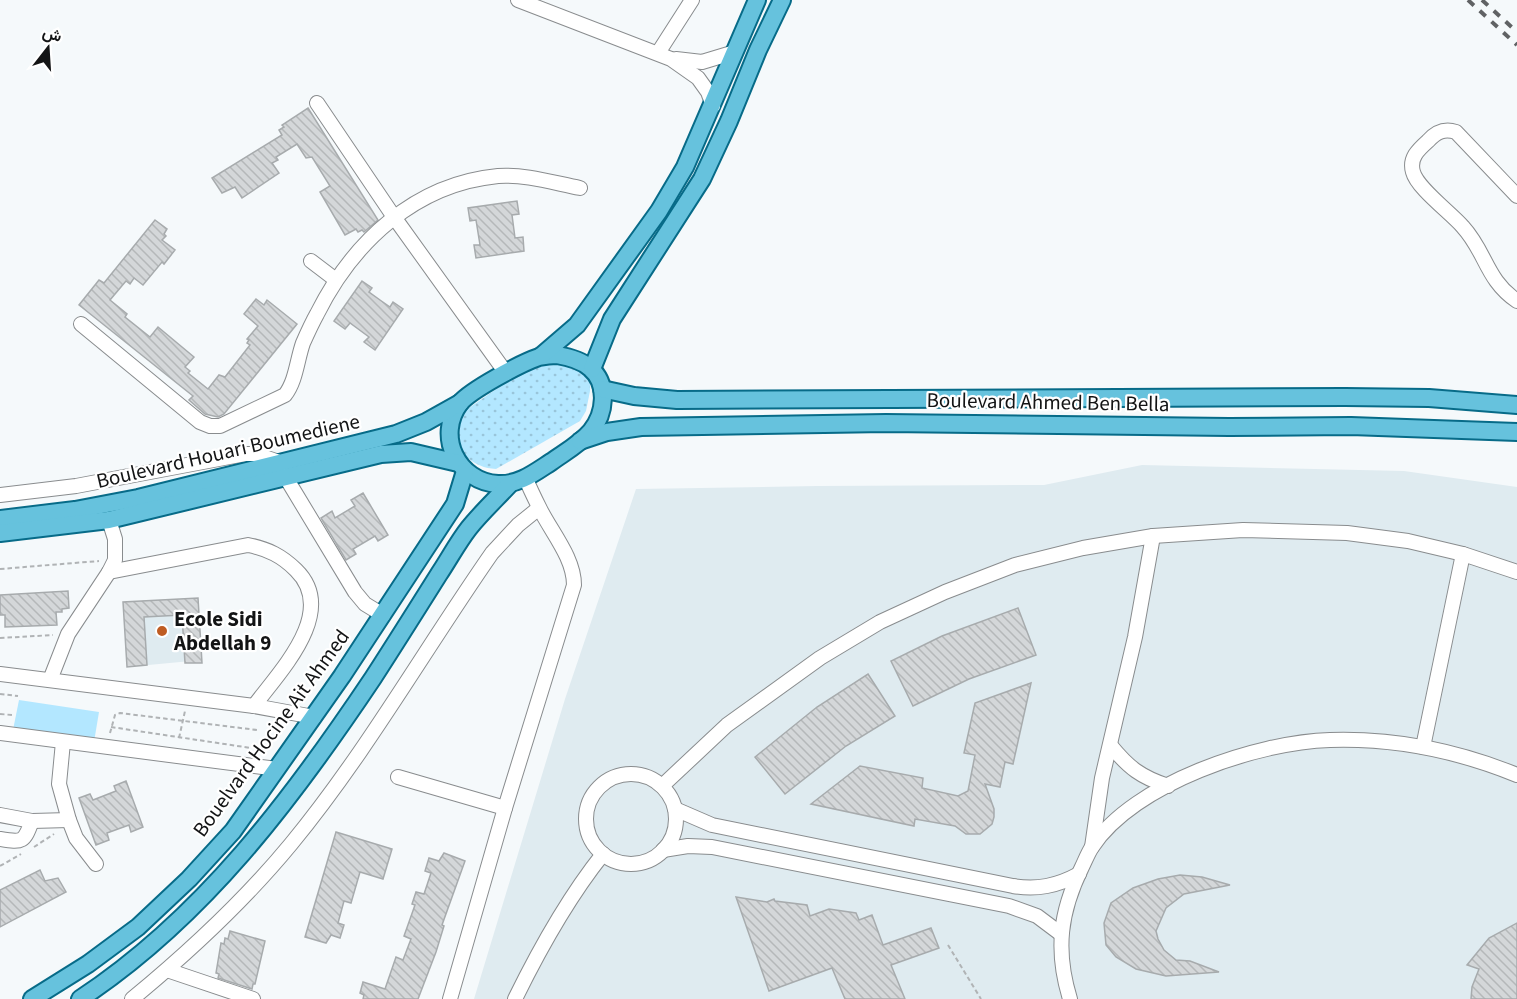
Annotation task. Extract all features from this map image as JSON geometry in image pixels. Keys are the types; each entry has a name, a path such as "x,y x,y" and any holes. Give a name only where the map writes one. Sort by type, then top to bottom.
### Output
{"main road":[{"path":"541,356 571,357 592,369 602,389 599,419 580,441 526,479 509,485 492,484 476,478 461,467 450,441 453,415 460,403 470,394 506,373 541,356 577,325 659,211 686,167 757,0"},
{"path":"592,369 612,318 702,179 782,0"},
{"name":"Boulevard Ahmed Ben Bella","path":"602,389 634,396 677,400 1429,398 1517,405"},
{"name":"Boulevard Houari Boumediene","path":"0,533 109,520 396,434 426,422 460,403"},
{"name":"Boulevard Ahmed Ben Bella","path":"580,441 607,432 641,427 886,423 1217,427 1351,426 1517,432"},
{"name":"Boulevard Houari Boumediene","path":"0,519 75,510 282,469 394,452 424,454 461,467"},
{"name":"Bouelvard Hocine Ait Ahmed","path":"32,999 88,964 138,927 189,879 233,831 314,717 455,504 461,467"},
{"path":"80,999 117,974 170,929 219,882 259,835 306,774 372,679 468,529 509,485"}],"street":[{"path":"518,0 664,56 698,78 708,92 713,106"},
{"path":"664,56 692,0"},
{"path":"664,56 702,62 735,51"},
{"path":"317,103 394,217 506,373"},
{"path":"1517,196 1456,132 1447,130 1435,134 1415,154 1412,166 1416,179 1464,227 1477,246 1492,276 1504,291 1517,301"},
{"path":"81,324 200,422 210,426 220,426 282,399 291,387 304,343 336,280 365,243 394,217 433,193 462,182 500,176 527,178 580,188"},
{"path":"311,261 336,280"},
{"path":"0,495 76,486 255,454 282,469 355,592 365,604 383,615"},
{"path":"450,999 505,808 574,585 574,574 569,562 526,479"},
{"path":"132,999 229,913 291,844 344,774 492,553 518,525 539,508"},
{"path":"50,680 68,634 112,566 115,539 109,520"},
{"path":"662,786 735,719 820,657 880,622 945,592 1015,565 1083,548 1153,536 1243,530 1347,533 1408,541 1463,554 1517,572"},
{"path":"1092,847 1101,788 1135,637 1153,536"},
{"path":"112,566 248,545 264,548 284,558 300,573 309,590 311,610 308,628 299,645 254,706"},
{"path":"1423,747 1463,554"},
{"path":"0,674 254,706 314,717"},
{"path":"0,733 277,769"},
{"path":"1070,999 1063,969 1061,934 1066,903 1072,885 1092,847 1109,827 1168,786 1234,757 1292,744 1351,739 1423,747 1496,766 1517,775"},
{"path":"63,742 59,784 76,838 96,864"},
{"path":"1111,746 1141,776 1168,786"},
{"path":"628,774 646,777 662,786 668,793 675,810 675,827 669,843 650,860 634,864 617,862 603,854 591,840 586,823 588,805 596,789 611,778 628,774"},
{"path":"398,777 505,808"},
{"path":"675,810 712,825 1013,886 1042,887 1061,883 1079,874"},
{"path":"0,815 32,820 69,820"},
{"path":"0,838 22,840 32,820"},
{"path":"663,850 688,846 712,847 1009,906 1037,916 1061,934"},
{"path":"515,999 557,920 603,854"},
{"path":"167,970 253,999"}],"path":[{"path":"0,569 112,566"},
{"path":"0,638 68,634"},
{"path":"0,694 18,696"},
{"path":"179,738 187,697"},
{"path":"106,747 115,715 120,713 257,730"},
{"path":"0,714 12,715"},
{"path":"111,727 250,748"},
{"path":"948,945 981,999"}],"shaded area":[{"path":"546,359 578,367 590,383 586,411 580,421 496,469 475,463 467,457 458,440 460,420 466,410 535,362"},
{"path":"1142,465 1404,471 1517,487 1517,999 474,999 565,699 636,489 1044,485"},
{"name":"Ecole Sidi Abdellah 9","path":"198,598 202,663 191,661 127,667 123,602"},
{"path":"19,700 99,712 94,742 13,730"}],"building":[{"path":"308,108 378,220 364,232 362,230 358,232 356,229 345,235 320,192 330,186 312,157 306,158 297,144 276,157 278,160 272,163 279,173 242,198 235,187 222,193 212,178 282,135 279,130 284,127 282,125"},
{"path":"517,201 519,214 512,215 515,238 523,237 524,251 476,258 474,245 480,245 476,220 470,221 468,208"},
{"path":"155,220 167,229 164,234 166,236 162,240 175,250 143,285 134,278 130,284 126,281 110,300 127,314 125,317 150,337 158,327 194,357 185,367 190,371 188,373 208,389 219,375 225,377 250,345 247,339 258,326 244,314 256,299 264,305 267,300 297,324 224,414 218,417 205,414 189,400 193,396 79,305 99,280 104,283"},
{"path":"362,281 372,288 369,292 390,307 393,302 403,309 375,350 364,342 369,337 350,323 345,329 334,321"},
{"path":"363,493 388,535 378,541 375,536 353,549 356,554 346,560 321,518 332,511 335,518 355,506 351,500"},
{"path":"68,591 69,608 56,612 57,625 5,627 5,615 0,615 0,595"},
{"name":"Ecole Sidi Abdellah 9","path":"198,598 202,663 185,663 182,615 144,617 147,665 127,667 123,602"},
{"path":"1018,608 1036,655 969,679 913,706 891,661 942,636"},
{"path":"868,674 895,716 846,746 785,794 755,757 817,707"},
{"path":"1031,683 1013,764 1005,762 1000,787 985,784 994,809 994,817 992,824 980,834 966,834 955,826 915,819 914,826 811,804 860,766 923,778 922,788 958,796 968,791 975,755 964,753 975,703"},
{"path":"126,781 143,827 131,832 129,825 107,833 109,840 96,845 79,798 90,794 93,800 116,791 114,786"},
{"path":"336,832 392,849 383,879 360,872 351,903 344,901 338,923 344,925 340,938 331,935 326,943 305,937"},
{"path":"444,853 465,861 442,925 444,926 436,952 418,999 363,999 364,995 360,993 363,982 385,989 396,957 403,960 411,939 404,936 415,905 412,904 416,892 424,894 431,873 425,871 429,858 439,861"},
{"path":"40,870 45,881 58,878 66,892 0,927 0,890"},
{"path":"1180,875 1202,877 1230,885 1184,894 1166,908 1156,931 1158,939 1164,950 1176,960 1190,961 1219,972 1166,976 1136,969 1116,957 1106,945 1104,923 1111,903 1133,888 1158,879"},
{"path":"736,897 767,902 774,899 807,905 810,916 829,909 856,913 859,920 872,915 883,945 931,928 939,948 891,965 905,999 845,999 832,968 769,991"},
{"path":"1517,923 1517,999 1471,999 1472,987 1479,969 1467,965 1489,938"},
{"path":"230,931 265,941 252,989 218,978 219,974 216,973 221,943 224,944 225,938 228,939"}],"railway":[{"path":"1468,0 1517,45"},
{"path":"1482,0 1517,32"}],"place":[{"name":"Ecole Sidi Abdellah 9","path":"162,631"}]}
